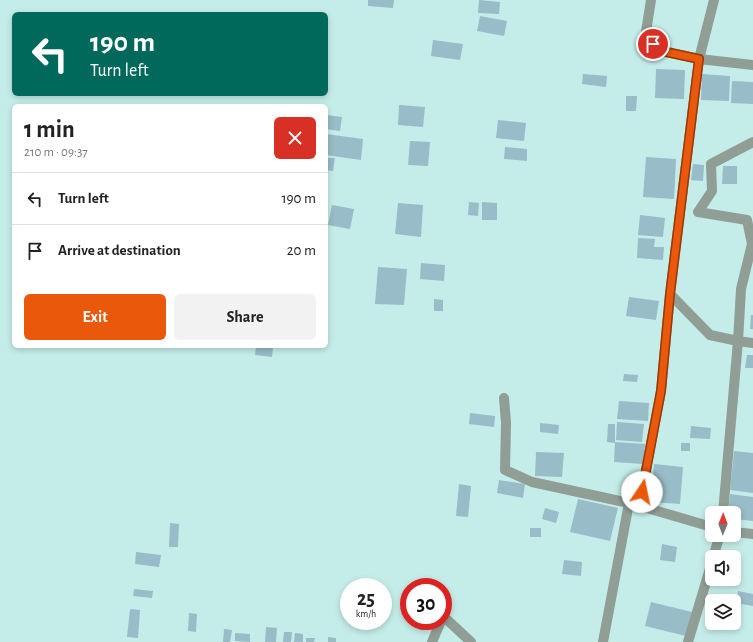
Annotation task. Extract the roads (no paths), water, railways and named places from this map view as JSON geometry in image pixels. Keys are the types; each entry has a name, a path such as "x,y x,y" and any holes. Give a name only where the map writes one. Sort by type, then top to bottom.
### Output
{"street":[{"path":"651,0 645,38 662,51 699,59 753,65"},
{"path":"603,642 661,391 670,294 699,59 714,0"},
{"path":"724,506 738,342 741,289 752,244 747,220 698,212 712,191 710,164 753,142"},
{"path":"670,294 710,335 738,342 753,343"},
{"path":"504,398 506,423 505,470 532,482 634,504 705,525"},
{"path":"741,533 753,534"},
{"path":"688,642 705,585"},
{"path":"452,624 471,642"},
{"path":"432,642 437,630"}]}
